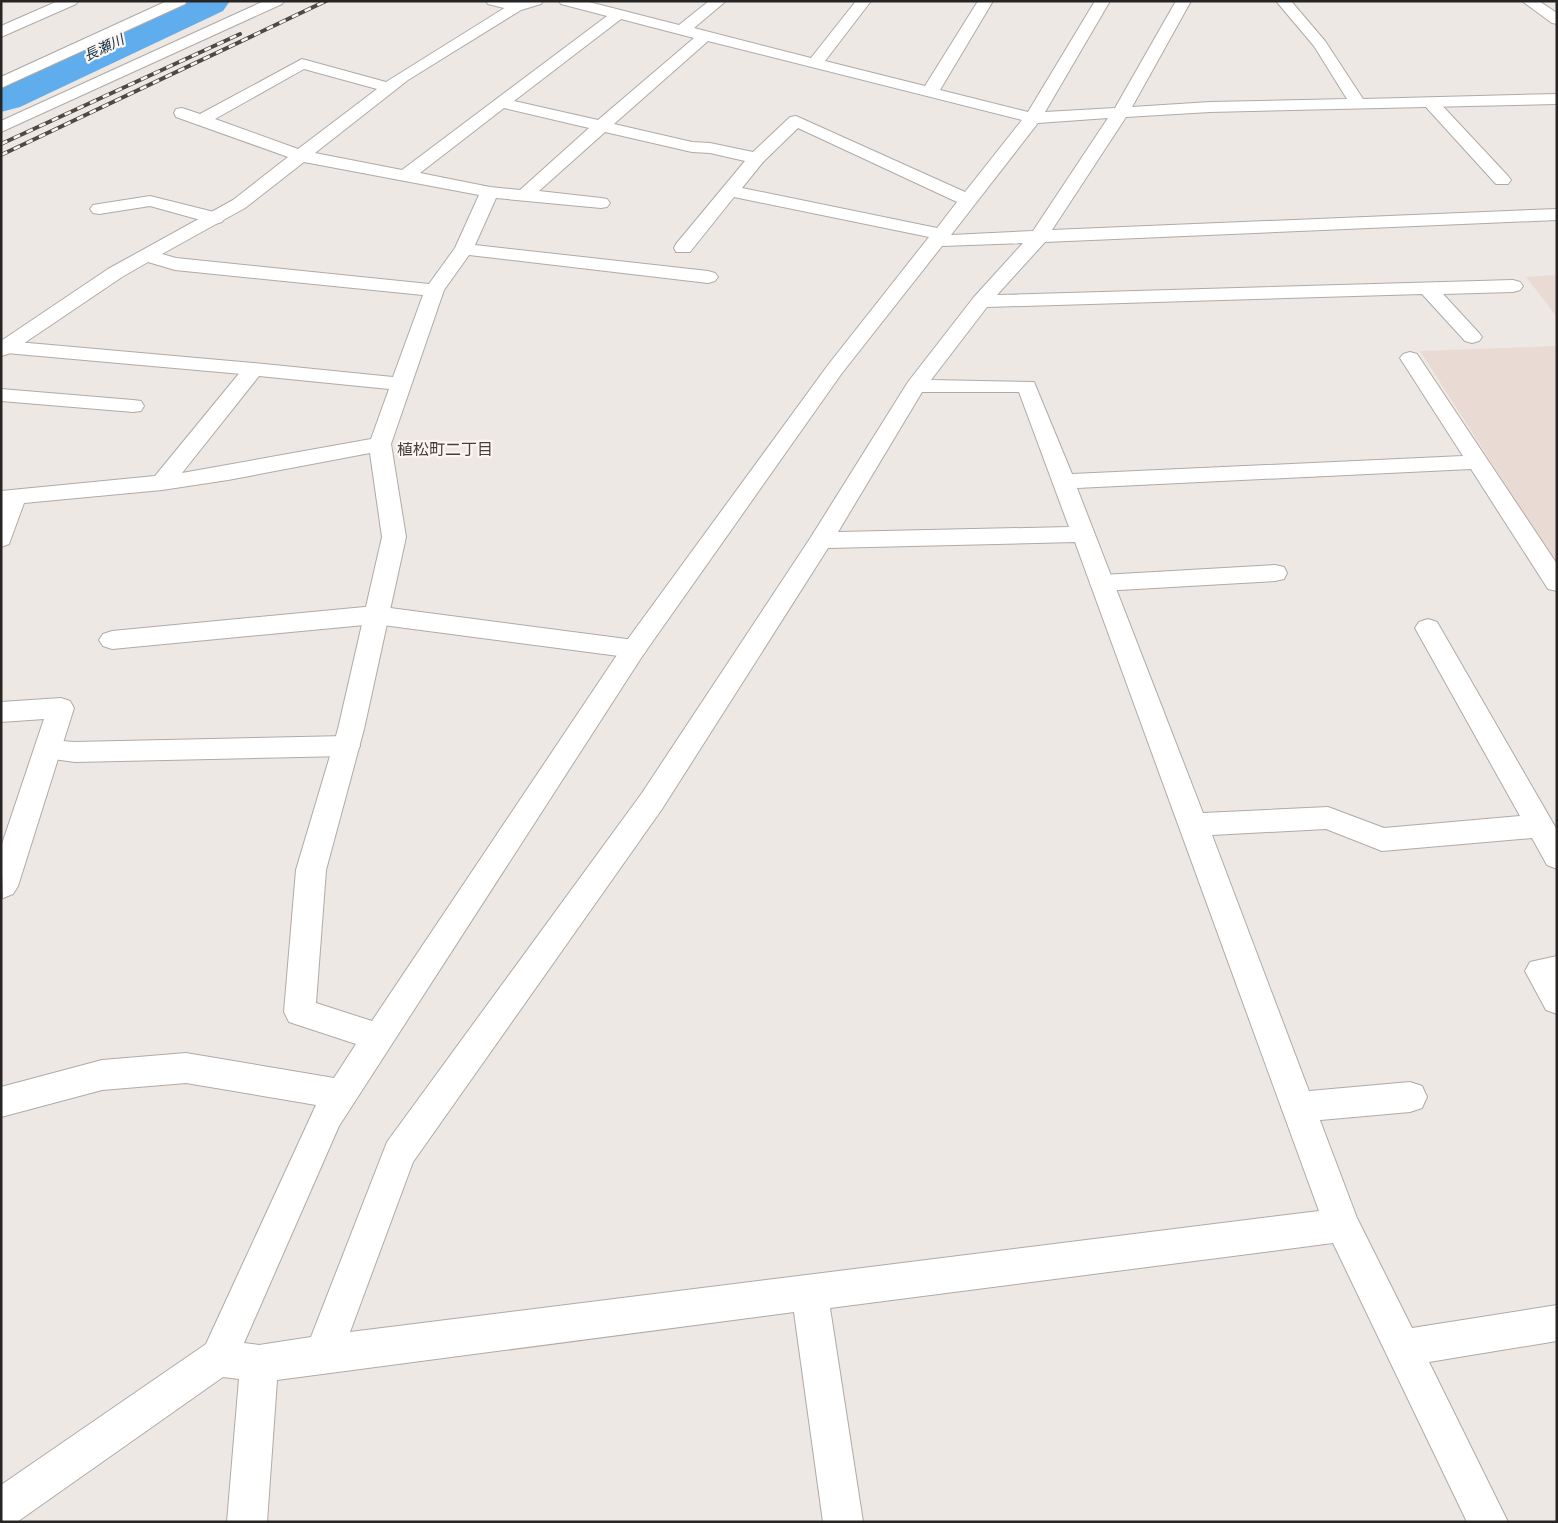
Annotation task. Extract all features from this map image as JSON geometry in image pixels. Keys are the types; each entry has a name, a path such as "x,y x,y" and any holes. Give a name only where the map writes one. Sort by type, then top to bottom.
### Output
{"street":[{"path":"1,32 71,1"},
{"path":"1,83 180,1"},
{"path":"1,127 277,1"},
{"path":"493,1 516,7"},
{"path":"3,348 114,273 239,204 388,87 516,7 536,1"},
{"path":"566,1 1033,118 1210,107 1557,100"},
{"path":"682,30 719,1"},
{"path":"815,63 864,1"},
{"path":"930,92 986,1"},
{"path":"1,1509 219,1358 327,1116 634,649 836,369 1033,118 1103,1"},
{"path":"323,1354 399,1153 652,801 821,540 915,386 981,301 1038,238 1120,113 1184,1"},
{"path":"1283,1 1320,44 1358,104"},
{"path":"1530,2 1553,1"},
{"path":"1530,2 1557,20"},
{"path":"405,176 617,15"},
{"path":"525,195 706,35"},
{"path":"202,120 302,64 388,87"},
{"path":"502,103 692,148 710,148 756,158"},
{"path":"1431,103 1502,180"},
{"path":"182,113 300,156 490,192 601,203"},
{"path":"683,248 756,158 796,121 968,200"},
{"path":"730,191 939,237 1038,238 1557,214"},
{"path":"379,1037 300,1012 311,870 346,746 394,537 380,444 434,290 464,249 490,192"},
{"path":"98,209 150,201 214,218"},
{"path":"464,249 708,277"},
{"path":"147,256 175,264 434,290"},
{"path":"981,301 1429,290 1513,286"},
{"path":"1429,290 1472,337"},
{"path":"3,348 253,369 401,384"},
{"path":"1410,358 1557,583"},
{"path":"162,483 253,369"},
{"path":"915,386 1027,386 1085,534 1342,1225 1488,1522"},
{"path":"1,395 133,406"},
{"path":"1,539 8,497 162,483 228,473 380,444"},
{"path":"1064,481 1478,462"},
{"path":"821,540 1085,534"},
{"path":"1102,582 1275,573"},
{"path":"112,640 375,615 634,649"},
{"path":"1428,628 1557,857"},
{"path":"1,712 61,708 3,886"},
{"path":"48,750 75,752 346,746"},
{"path":"1193,825 1328,818 1382,840 1539,826"},
{"path":"1557,969 1541,971 1557,1000"},
{"path":"1,1102 102,1075 186,1068 342,1094"},
{"path":"1298,1107 1410,1097"},
{"path":"219,1358 259,1364 323,1354 1342,1225"},
{"path":"809,1293 843,1522"},
{"path":"1404,1348 1557,1323"},
{"path":"247,1522 259,1364"}],"shaded area":[{"path":"1557,275 1557,317 1526,277"},
{"path":"1557,346 1557,565 1420,351"}],"waterway":[{"name":"長瀬川","path":"1,96 206,1"}],"railway":[{"path":"1,155 326,1"},
{"path":"1,144 240,34"}],"district":[{"name":"植松町二丁目","path":"445,450"}]}
